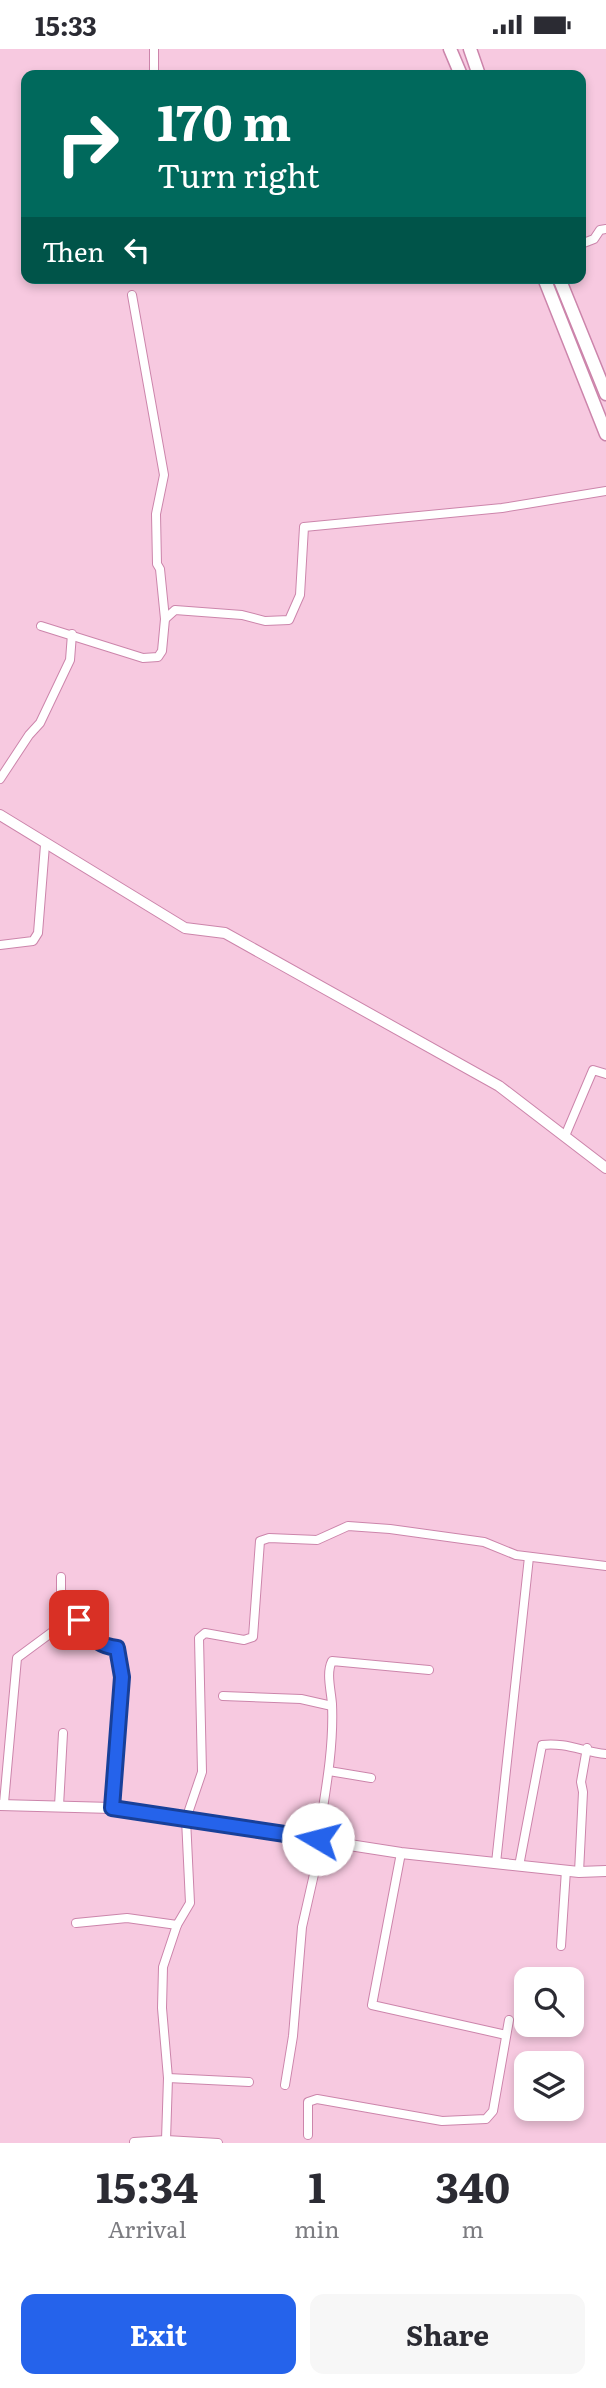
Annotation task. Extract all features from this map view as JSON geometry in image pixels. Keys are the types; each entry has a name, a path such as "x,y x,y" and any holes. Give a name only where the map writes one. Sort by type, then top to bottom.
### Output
{"highway":[{"path":"450,49 459,70"},
{"path":"470,49 477,70"},
{"path":"546,284 606,434"},
{"path":"561,284 606,394"}],"street":[{"path":"154,49 154,70"},
{"path":"586,242 594,239 600,230 606,229"},
{"path":"41,626 144,659 158,657 163,651 165,619 160,569 157,564 156,514 164,475 132,295"},
{"path":"165,619 175,610 242,615 265,621 289,620 300,596 304,527 502,507 606,491"},
{"path":"0,779 40,723 70,660 72,634"},
{"path":"0,815 45,845 185,928 225,933 499,1086 606,1168"},
{"path":"0,946 33,941 38,933 45,845"},
{"path":"565,1136 593,1070 606,1074"},
{"path":"166,2140 168,2078 162,2008 163,1967 177,1925 190,1903 186,1819 202,1772 199,1638 205,1633 244,1640 253,1637 260,1541 269,1538 317,1540 348,1526 390,1529 484,1542 516,1555 606,1566"},
{"path":"496,1863 528,1557"},
{"path":"61,1577 63,1623"},
{"path":"112,1808 122,1677 119,1651 97,1642 79,1620 63,1623 17,1658 2,1804 112,1808 401,1853 519,1866 606,1871"},
{"path":"285,2085 293,2036 302,1927 320,1839 329,1771 332,1706 329,1667 332,1661 429,1670"},
{"path":"223,1696 300,1699 332,1706"},
{"path":"59,1806 63,1733"},
{"path":"519,1866 542,1745 587,1748 606,1754"},
{"path":"579,1871 583,1792 581,1782 587,1748"},
{"path":"329,1771 371,1778"},
{"path":"401,1853 372,2005 506,2035"},
{"path":"561,1945 566,1870"},
{"path":"76,1923 127,1918 177,1925"},
{"path":"308,2135 308,2102 317,2099 442,2121 486,2119 493,2111 509,2020"},
{"path":"168,2078 249,2082"},
{"path":"134,2142 166,2140 218,2143"}],"route":[{"path":"79,1620 97,1642 103,1646 117,1648 120,1655 122,1677 112,1808 318,1839"}]}
